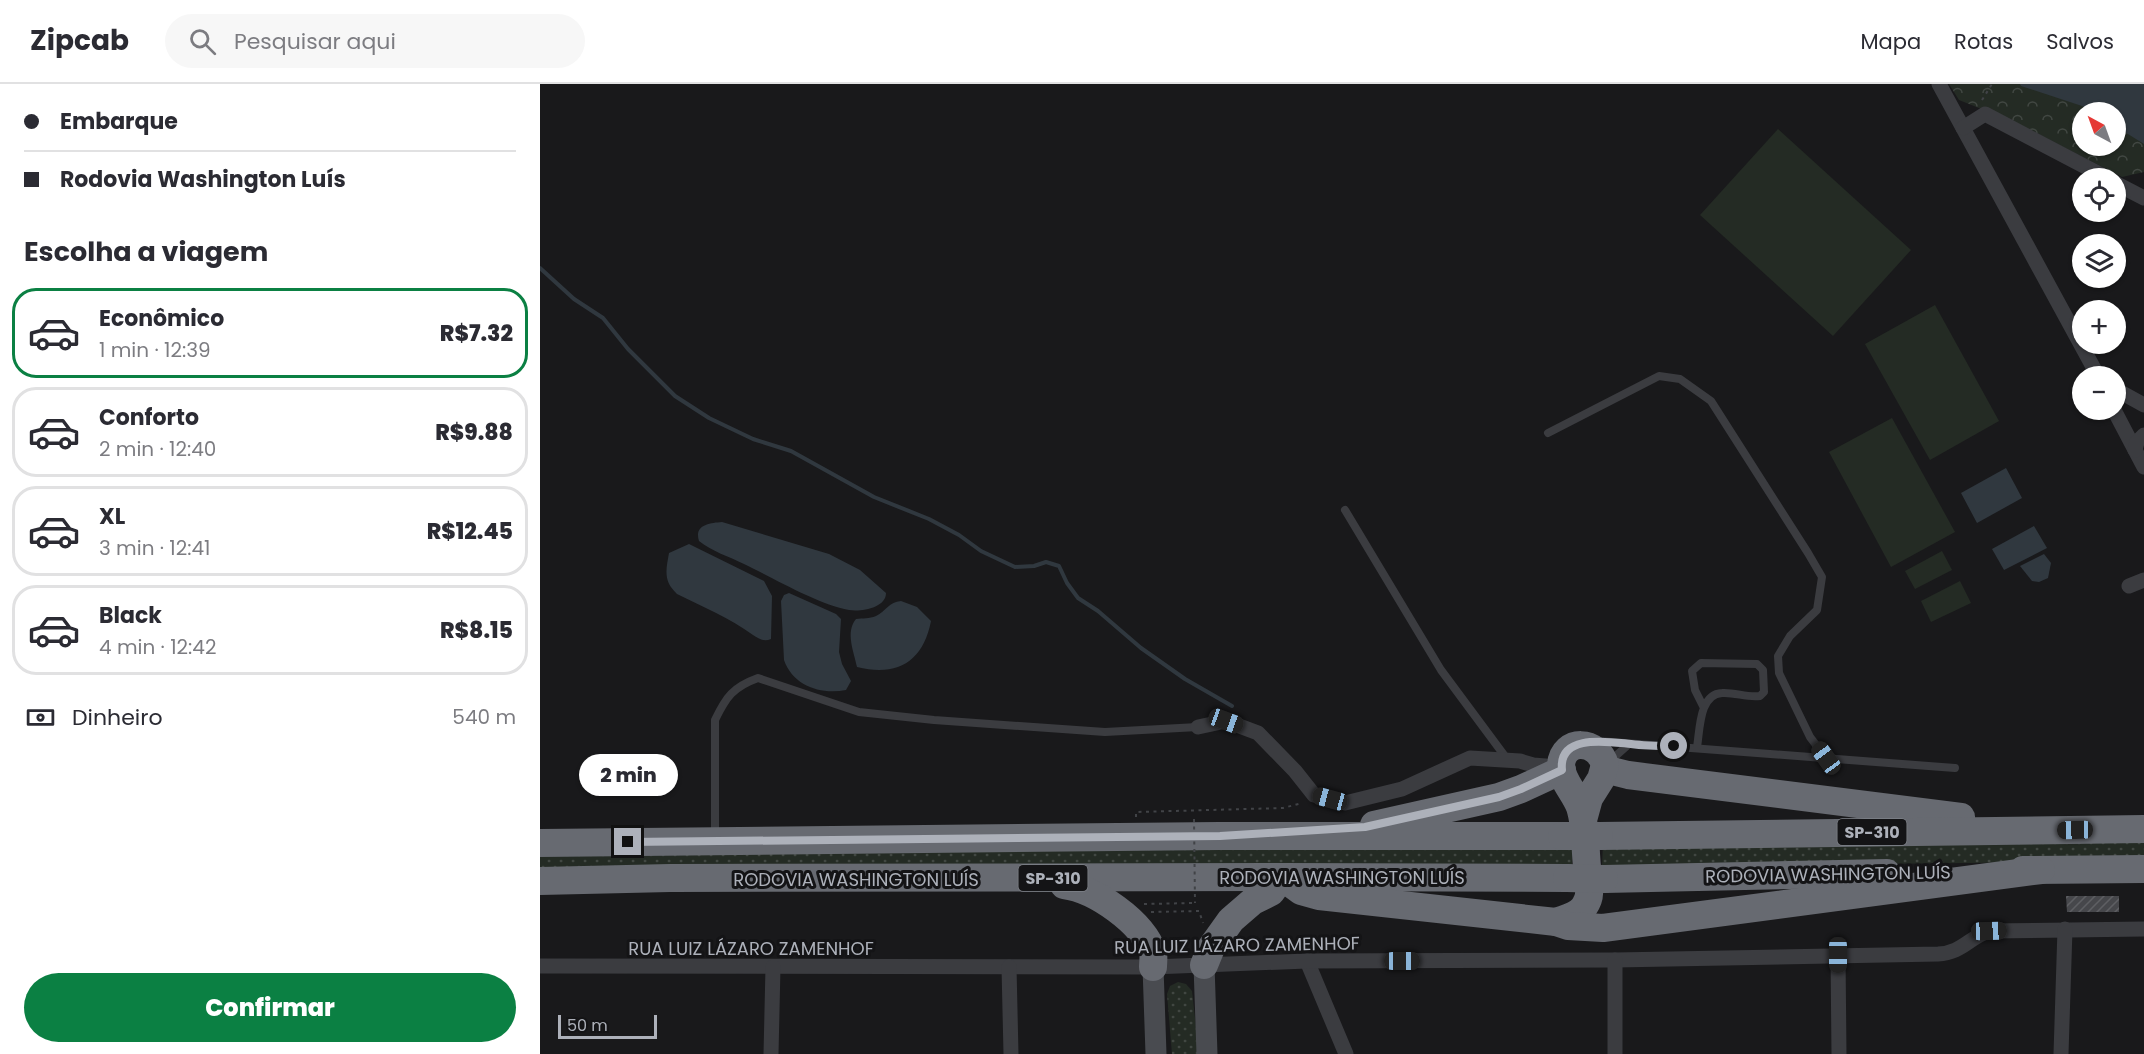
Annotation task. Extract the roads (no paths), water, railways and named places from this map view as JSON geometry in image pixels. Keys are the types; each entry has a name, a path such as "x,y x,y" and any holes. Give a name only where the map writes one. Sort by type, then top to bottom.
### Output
{"highway":[{"path":"1220,836 1365,827 1499,797 1521,789 1593,747 1603,757 1604,769 1589,798 1581,831"},
{"path":"1567,761 1581,831 1597,888 1598,909 1608,917 1632,926"},
{"path":"1604,769 1628,775 2052,830"},
{"name":"SP-310","path":"540,843 1581,831 2144,829"},
{"name":"RODOVIA WASHINGTON LUÍS","path":"540,881 670,878 1567,878 1597,888 2041,870 2144,869"},
{"path":"1204,965 1211,948 1231,920 1253,901 1271,892 1282,877 1301,891 1319,896 1556,922 1568,926 1603,928 1632,926 1807,900 2041,870"},
{"path":"1002,879 1074,886 1094,894 1131,922 1144,938 1153,954 1153,967"},
{"path":"1556,922 1576,915 1583,909 1597,888"}],"street":[{"path":"1939,84 2092,366"},
{"path":"1963,128 1985,114 2088,168"},
{"path":"2126,189 2144,198"},
{"path":"2126,395 2144,405"},
{"path":"2119,420 2144,467"},
{"path":"2134,450 2137,442 2144,435"},
{"path":"2129,586 2144,580"},
{"path":"1198,727 1226,721 1258,733 1296,771 1314,795 1345,803 1402,789 1470,758 1567,761"},
{"path":"2061,1054 2065,929"},
{"name":"RUA LUIZ LÁZARO ZAMENHOF","path":"540,966 1153,967 1307,961 1615,960 1948,953 1957,951 1977,935 1989,931 2144,929"},
{"path":"1838,955 1839,1054"},
{"path":"1615,960 1615,1054"},
{"path":"1307,961 1346,1054"},
{"path":"1204,965 1207,1054"},
{"path":"771,1054 773,967"},
{"path":"1010,967 1011,1054"},
{"path":"1153,967 1156,1054"}],"lane":[{"path":"1548,433 1659,376 1680,379 1711,401 1822,577 1816,610 1790,636 1778,656 1779,673 1810,737 1826,758"},
{"path":"1345,510 1441,670 1508,760"},
{"path":"1697,747 1703,706 1711,696 1721,693 1760,696 1764,692 1763,670 1757,664 1701,663 1692,670 1695,690 1703,706"},
{"path":"715,841 715,720 723,703 734,689 758,678 859,712 1104,732 1198,727"},
{"path":"1567,761 1603,741 1955,768"},
{"path":"1604,769 1611,759 1629,744"}],"waterway":[{"path":"540,268 574,299 603,318 628,349 675,396 709,418 753,439 791,451 874,497 929,519 959,535 981,551 1015,567 1034,566 1046,562 1059,566 1067,583 1078,598 1098,611 1141,648 1185,679 1232,706"}]}
